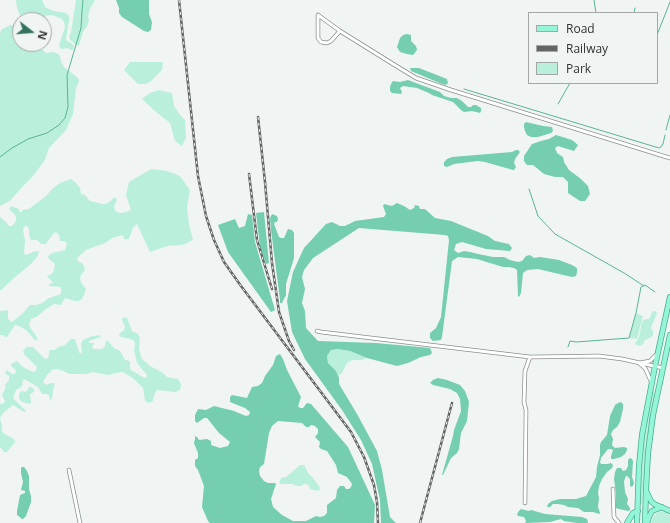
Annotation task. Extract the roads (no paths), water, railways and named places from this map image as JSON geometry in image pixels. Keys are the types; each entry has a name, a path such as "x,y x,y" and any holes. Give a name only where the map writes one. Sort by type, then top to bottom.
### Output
{"main road":[{"path":"637,523 641,446 655,366 670,297"},
{"path":"646,523 647,459 653,415 670,335"},
{"path":"646,490 654,504 670,511"},
{"path":"646,523 652,511 662,508"},
{"path":"627,523 633,513 638,510"}],"street":[{"path":"340,31 327,44 321,42 318,38 318,15 340,31 416,78 507,108 670,158"},
{"path":"316,331 530,357 599,356 622,359 663,368"},
{"path":"638,363 650,361 658,354"},
{"path":"525,503 525,372 530,357"},
{"path":"638,363 645,368 652,383"},
{"path":"69,470 80,523"},
{"path":"613,489 614,517 619,523"},
{"path":"638,510 646,510"}],"waterway":[{"path":"0,157 28,139 47,133 59,125 65,118 68,107 67,75 81,28 83,0"},
{"path":"594,0 596,12"},
{"path":"658,32 670,2"},
{"path":"634,12 635,8"},
{"path":"558,104 569,84"},
{"path":"464,89 659,148 663,144 665,135"},
{"path":"666,130 670,115"},
{"path":"529,189 538,216 555,234 644,286"},
{"path":"568,347 570,341 576,342 629,338 641,287 645,285 655,292"}],"railway":[{"path":"179,0 198,176 206,216 214,240 224,262 241,286 351,432 364,457 374,485 377,502 378,523"},
{"path":"258,117 272,263 279,312 289,341 294,350"},
{"path":"249,174 257,240 272,289"},
{"path":"420,523 452,403"}]}
